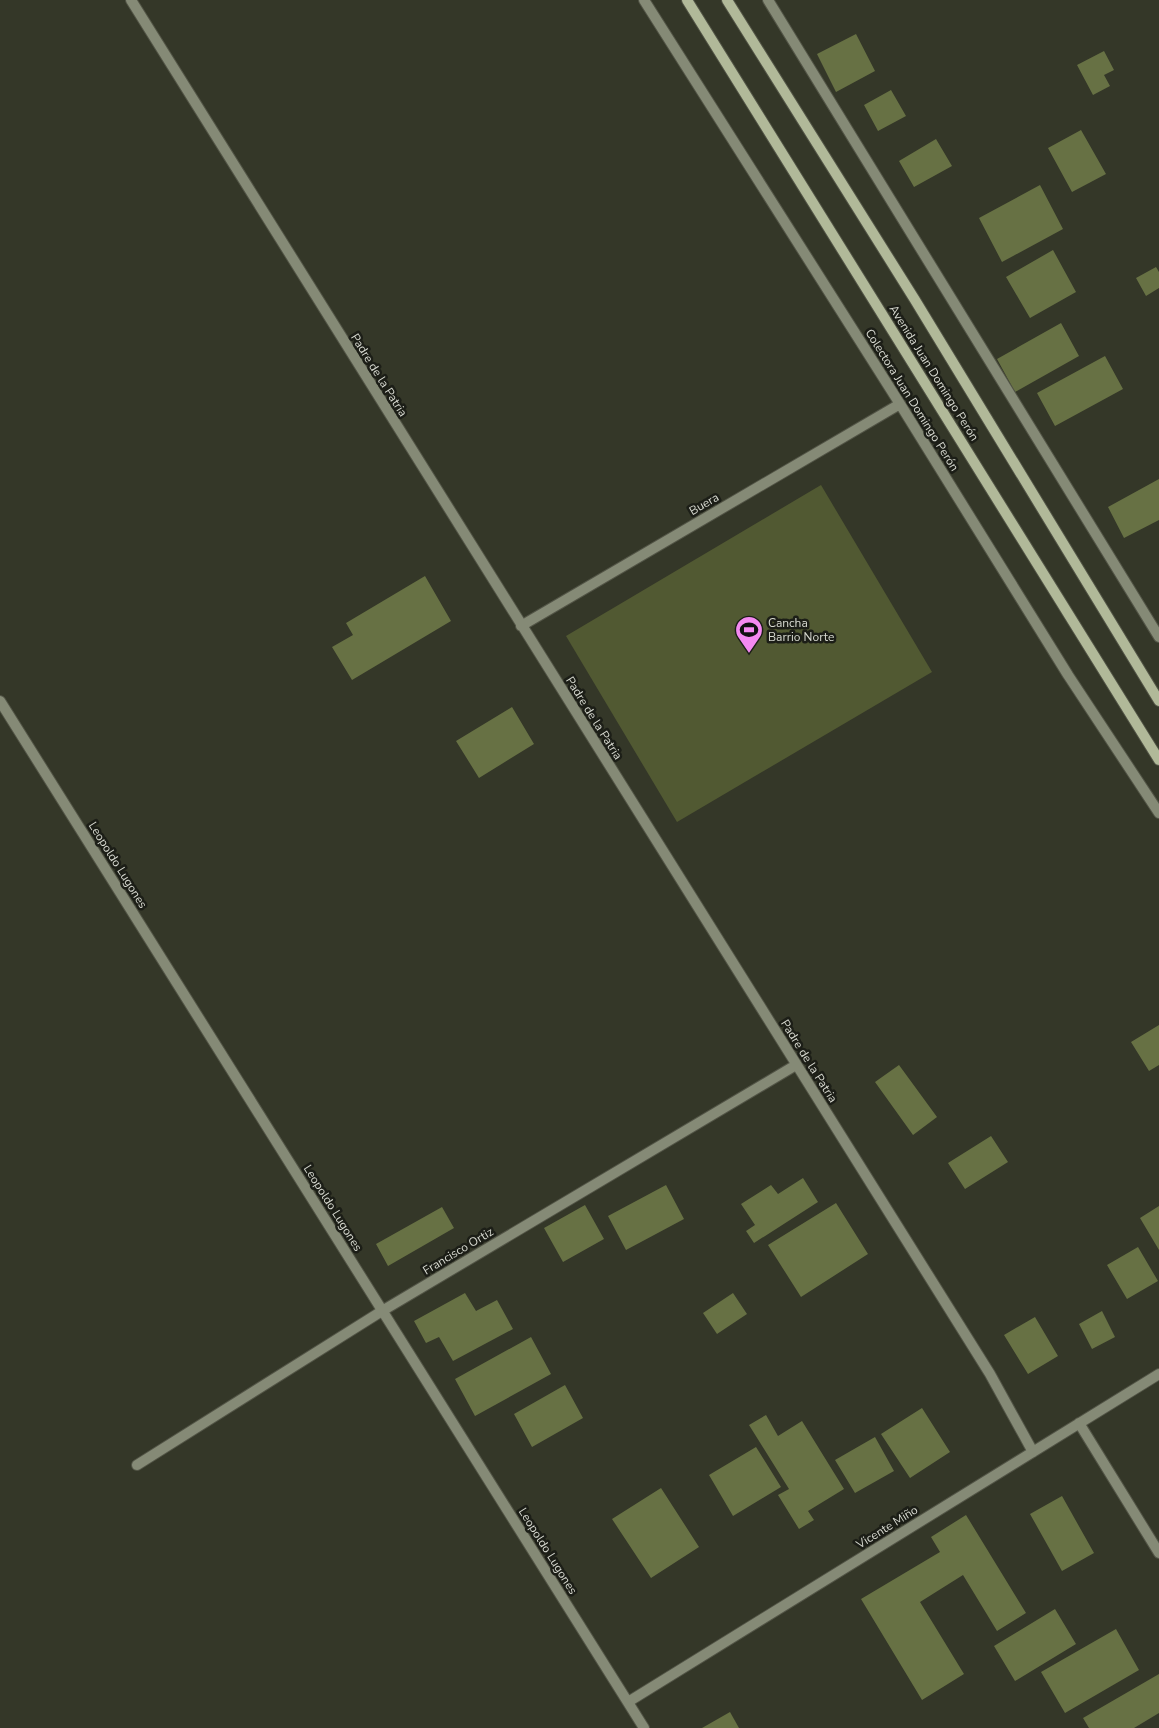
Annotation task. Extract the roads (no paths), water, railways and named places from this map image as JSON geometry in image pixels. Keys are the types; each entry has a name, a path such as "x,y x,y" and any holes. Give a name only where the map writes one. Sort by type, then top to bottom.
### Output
{"main road":[{"name":"Avenida Juan Domingo Perón","path":"687,0 1159,760"},
{"name":"Avenida Juan Domingo Perón","path":"727,0 916,300 1159,701"}],"street":[{"name":"Padre de la Patria","path":"131,0 990,1374 1033,1452"},
{"name":"Colectora Juan Domingo Perón","path":"644,0 900,404 1068,675 1159,812"},
{"path":"768,0 1159,637"},
{"name":"Buera","path":"521,626 900,404"},
{"name":"Leopoldo Lugones","path":"0,701 644,1728"},
{"name":"Francisco Ortiz","path":"137,1465 382,1311 796,1065"},
{"name":"Vicente Miño","path":"628,1702 1159,1374"},
{"path":"1079,1423 1159,1553"}],"place":[{"name":"Cancha Barrio Norte","path":"749,654"}]}
